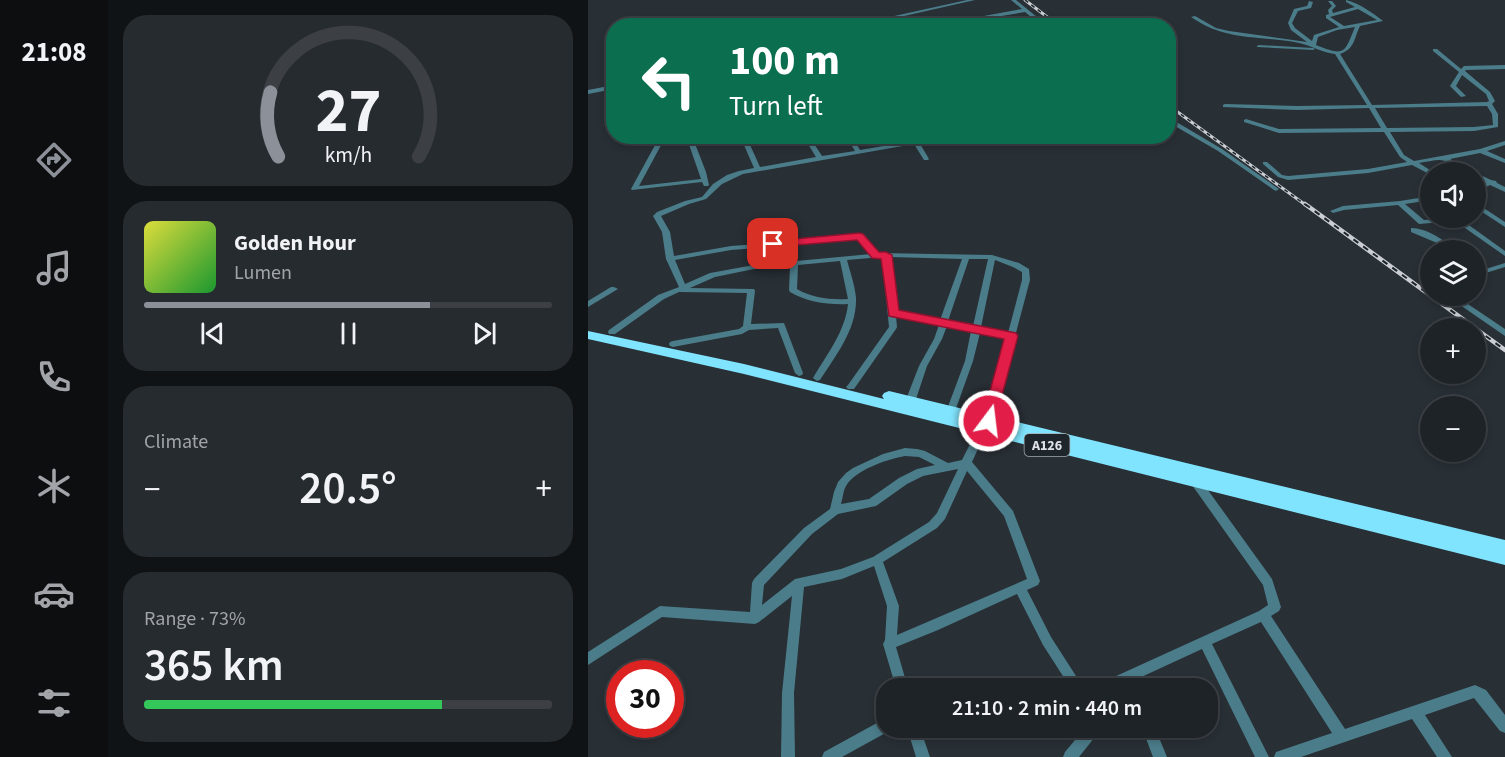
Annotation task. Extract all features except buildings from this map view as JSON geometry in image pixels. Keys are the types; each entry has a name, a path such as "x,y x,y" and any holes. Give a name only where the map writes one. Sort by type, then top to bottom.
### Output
{"highway":[{"name":"A126","path":"588,327 799,373 951,412 986,425 1196,482 1505,558"},
{"name":"A126","path":"588,335 744,369 1505,547"}],"street":[{"path":"886,18 973,0"},
{"path":"1013,0 1037,18"},
{"path":"1193,17 1213,29 1250,37 1298,34 1381,21 1348,1"},
{"path":"1311,2 1309,6 1296,10 1290,18 1290,27 1327,52"},
{"path":"1330,2 1334,6 1328,18 1344,28"},
{"path":"1331,14 1359,7"},
{"path":"978,18 1026,10"},
{"path":"1259,46 1337,53 1352,44 1353,33 1359,24"},
{"path":"1314,45 1313,41 1316,36 1336,29"},
{"path":"1264,37 1314,45"},
{"path":"1435,50 1488,93 1492,101 1489,104"},
{"path":"1337,53 1402,156 1420,166"},
{"path":"1463,96 1453,86 1465,68 1505,67"},
{"path":"588,92 606,89"},
{"path":"1225,106 1371,107 1489,104"},
{"path":"1246,121 1279,131 1474,129 1496,126 1495,114 1489,104"},
{"path":"1176,124 1220,150 1276,189"},
{"path":"1265,163 1280,176 1288,178 1368,171 1481,151 1505,143"},
{"path":"659,144 634,189 705,180"},
{"path":"692,144 707,191"},
{"path":"747,144 758,170"},
{"path":"811,144 820,158"},
{"path":"854,144 858,151"},
{"path":"678,288 675,265 670,259 668,231 657,214 687,201 704,198 707,191 724,179 741,172 891,144"},
{"path":"917,144 926,159"},
{"path":"1481,151 1505,161"},
{"path":"1444,158 1452,162"},
{"path":"1486,180 1503,187"},
{"path":"1486,184 1490,182"},
{"path":"1486,189 1503,187"},
{"path":"1333,211 1420,200"},
{"path":"1400,203 1420,220"},
{"path":"1486,214 1505,225"},
{"path":"1469,228 1505,255"},
{"path":"1414,230 1438,240"},
{"path":"1433,230 1439,240"},
{"path":"670,259 731,248 798,243 855,235 862,237 876,256"},
{"path":"851,387 893,327 886,255"},
{"path":"588,659 660,611 754,618 800,583 842,574 877,560 933,525 941,516 986,425 1026,279 1026,271 992,257 886,255 794,263 713,275 678,288 661,297 612,332"},
{"path":"910,402 923,366 938,339 966,257"},
{"path":"951,412 969,361 992,257"},
{"path":"817,378 840,342 848,323 852,300 843,258"},
{"path":"794,263 793,290 799,295 842,303 852,300"},
{"path":"1486,270 1505,265"},
{"path":"678,288 751,291 747,327"},
{"path":"588,304 614,290"},
{"path":"1466,306 1505,333"},
{"path":"893,313 1011,336"},
{"path":"673,345 742,331 747,327 781,325 799,373"},
{"path":"835,510 838,492 848,477 887,458 912,452 947,467"},
{"path":"754,618 758,583 808,531 835,510 872,503 914,475 967,463"},
{"path":"889,644 1032,583 1035,579 1009,514 967,463"},
{"path":"1144,678 1275,607 1268,583 1196,482"},
{"path":"877,560 893,606 889,644 899,678"},
{"path":"788,757 788,693 800,583"},
{"path":"1020,588 1047,641 1072,678"},
{"path":"1263,615 1342,736"},
{"path":"1205,643 1262,757"},
{"path":"1281,757 1475,691 1481,695 1505,726"},
{"path":"1414,711 1445,757"},
{"path":"829,757 876,731"},
{"path":"917,738 923,757"},
{"path":"1070,757 1085,738"},
{"path":"1153,738 1160,757"}],"railway":[{"path":"1025,0 1049,18"},
{"path":"1176,111 1307,206"},
{"path":"1305,204 1461,318"},
{"path":"1486,336 1505,350"}],"route":[{"path":"773,244 855,235 862,237 876,256 886,255 893,313 1011,336 989,421"}]}
